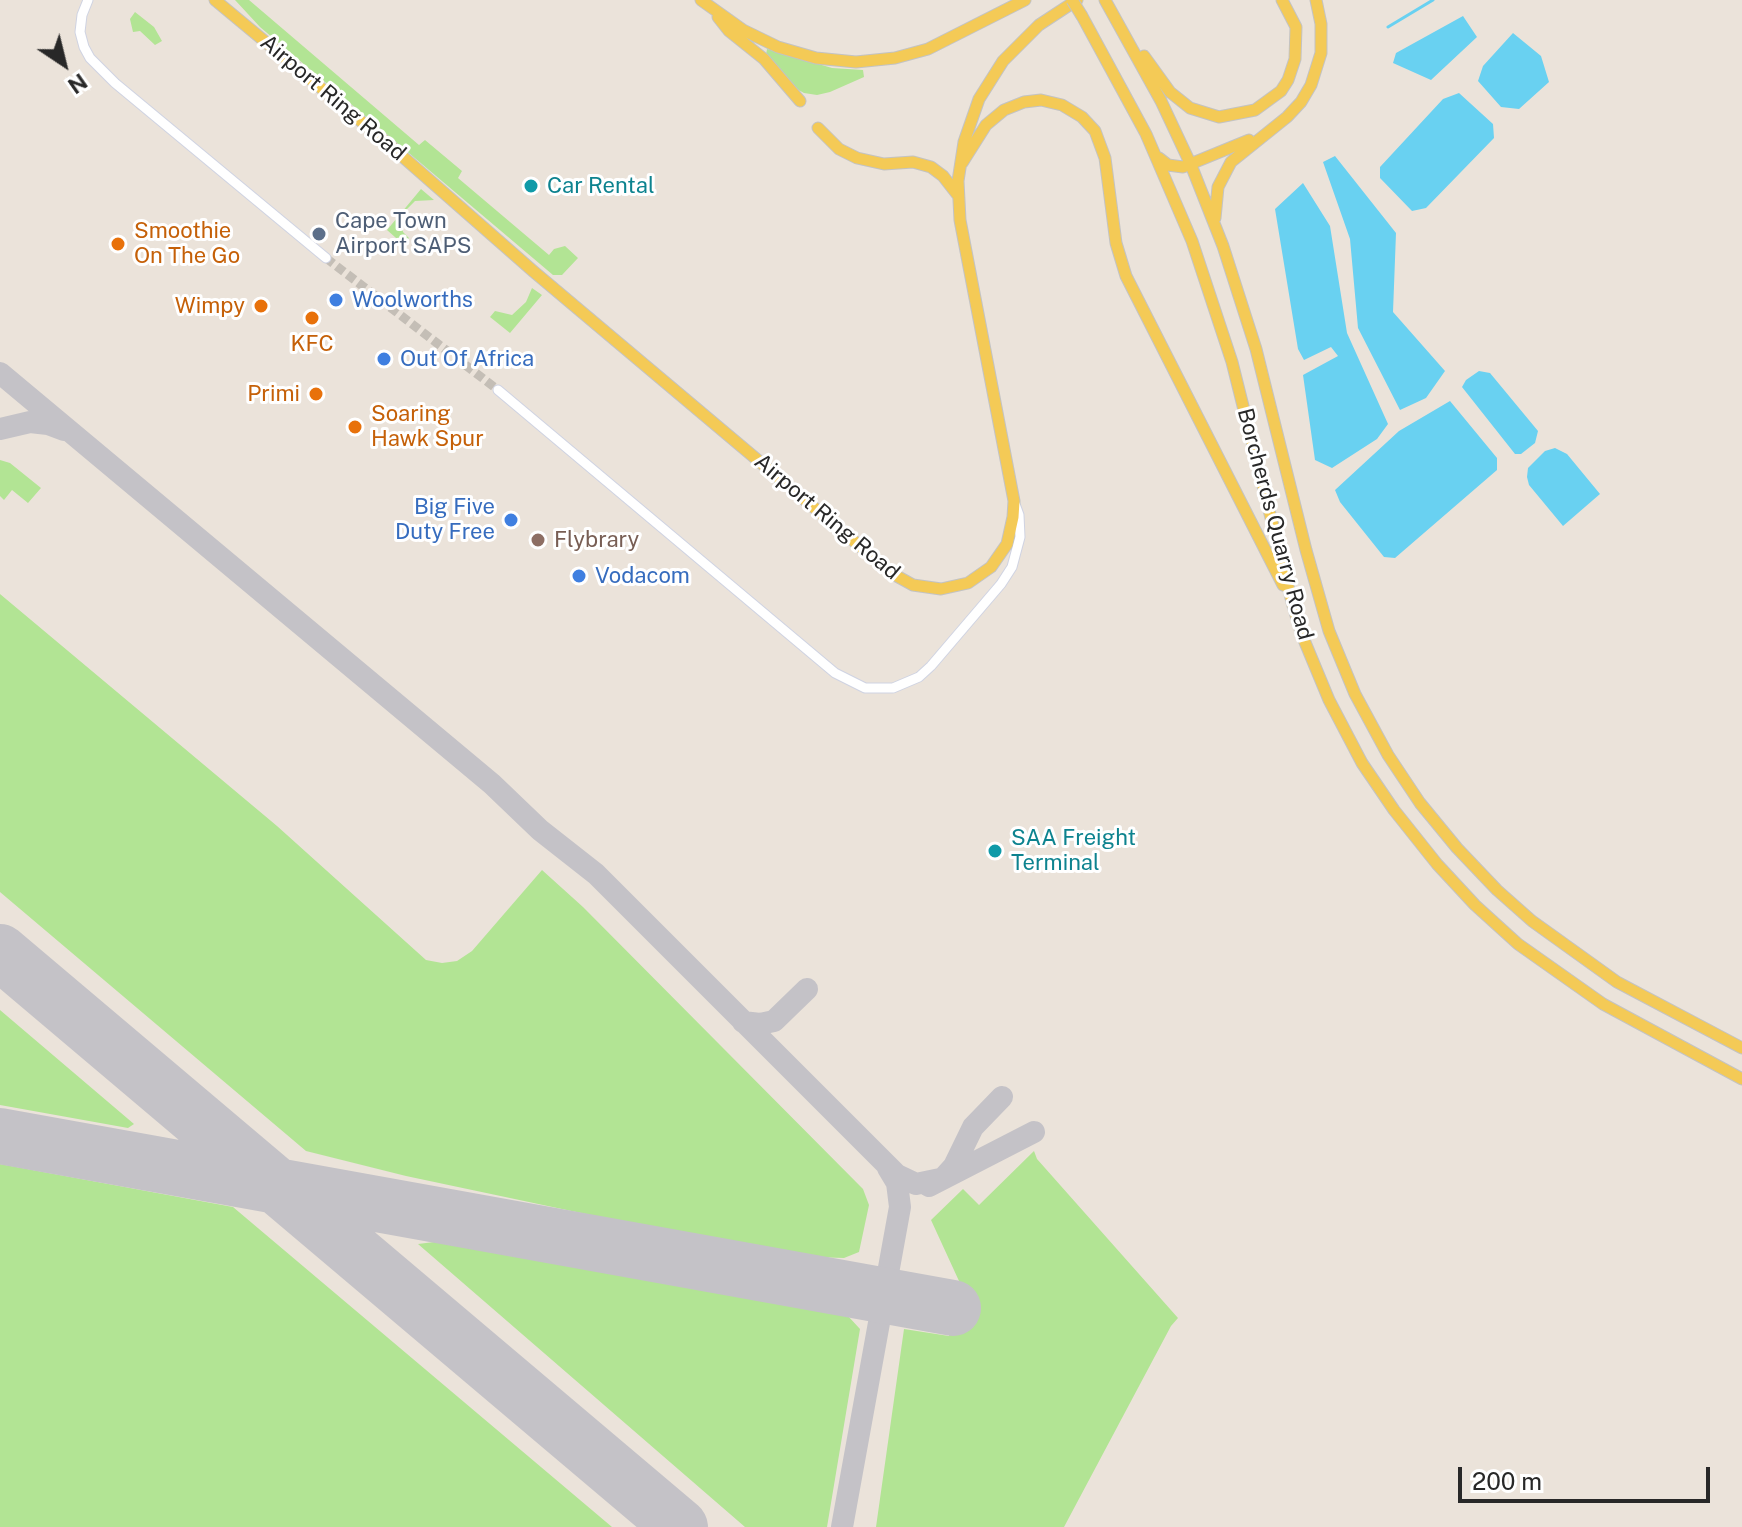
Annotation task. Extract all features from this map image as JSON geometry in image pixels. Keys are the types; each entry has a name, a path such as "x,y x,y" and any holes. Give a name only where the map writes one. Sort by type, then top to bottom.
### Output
{"main road":[{"name":"Airport Ring Road","path":"215,0 898,577 918,587 935,589 957,587 978,578 995,563 1007,544 1013,522 1014,501 978,319 958,195 960,167 970,120 993,75 1022,40 1074,0"},
{"path":"706,4 763,41 822,59 850,62 881,60 938,45 1025,0"},
{"name":"Borcherds Quarry Road","path":"1074,0 1155,153 1189,231 1223,331 1292,602 1314,668 1349,741 1401,819 1459,889 1509,936 1564,979 1623,1015 1742,1079"},
{"path":"1117,19 1176,98 1206,114 1232,116 1263,106 1281,91 1288,80 1296,54 1297,35 1295,23 1282,0"},
{"path":"1215,226 1216,199 1227,168 1239,153 1287,117 1301,102 1318,68 1322,34 1316,0"},
{"name":"Borcherds Quarry Road","path":"1106,1 1161,101 1215,226 1254,340 1329,631 1360,704 1394,765 1434,822 1465,857 1541,929 1627,988 1742,1048"},
{"path":"706,4 729,31 764,59 800,101"},
{"path":"960,167 986,125 1004,110 1024,102 1041,100 1057,103 1074,111 1093,129 1105,155 1116,243 1127,279 1292,602"},
{"path":"818,128 839,149 857,158 884,164 913,162 931,167 958,195"},
{"path":"1155,153 1161,161 1171,166 1191,165 1264,133"}],"street":[{"path":"88,0 82,15 81,37 88,54 102,70 326,258"},
{"path":"498,390 773,621 849,682 865,688 882,689 909,683 931,666 1008,574 1021,529 1014,501"}],"green space":[{"path":"235,0 249,0 419,145 425,140 462,171 458,178 549,255 554,249 565,246 578,258 562,275 553,275 260,27"},
{"path":"135,12 154,27 162,41 155,45 140,31 133,32 130,19"},
{"path":"767,49 832,68 863,70 864,77 830,92 817,95 804,93 795,88 766,55"},
{"path":"421,189 434,200 415,201 402,214 403,232 409,238 404,245 387,230"},
{"path":"532,288 542,295 510,333 490,317 495,311 512,315 526,302"},
{"path":"0,460 10,463 41,488 28,503 12,490 4,500 0,496"},
{"path":"0,594 277,826 426,960 442,963 457,961 472,951 542,870 583,907 863,1189 869,1205 859,1252 844,1258 784,1256 406,1176 306,1151 0,892"},
{"path":"0,1010 134,1124 128,1128 0,1105"},
{"path":"1034,1151 1037,1159 1178,1318 1064,1527 876,1527 904,1329 949,1336 959,1281 931,1220 963,1189 979,1205"},
{"path":"0,1164 233,1207 612,1527 0,1527"},
{"path":"434,1242 848,1316 860,1329 827,1527 745,1527 418,1244"}],"water":[{"path":"1463,16 1477,37 1431,80 1393,63 1396,53"},
{"path":"1513,33 1541,56 1549,82 1519,109 1501,107 1478,81 1483,66"},
{"path":"1459,93 1493,124 1494,138 1426,208 1412,211 1380,178 1380,167 1443,99"},
{"path":"1335,156 1396,233 1393,312 1445,371 1426,398 1400,410 1358,328 1350,239 1323,162"},
{"path":"1303,183 1330,226 1347,333 1388,424 1377,439 1332,468 1315,460 1303,375 1338,356 1331,347 1304,360 1298,349 1275,209"},
{"path":"1479,371 1490,373 1538,431 1535,443 1521,454 1515,454 1462,387"},
{"path":"1450,401 1497,458 1497,470 1395,558 1384,557 1340,502 1335,490 1399,431"},
{"path":"1555,448 1567,454 1600,494 1563,526 1529,485 1527,477 1528,468 1545,451"}],"waterway":[{"path":"1388,27 1433,0"}],"taxiway":[{"path":"0,373 596,874 897,1175 916,1184 940,1179"},
{"path":"0,429 30,422 64,430"},
{"path":"743,1022 760,1024 774,1021 807,989"},
{"path":"945,1176 954,1166 973,1127 1002,1097"},
{"path":"929,1186 1034,1132"},
{"path":"842,1527 900,1207 897,1183 888,1168"}],"runway":[{"path":"0,952 680,1527"},
{"path":"0,1136 953,1308"}],"tunnel":[{"path":"326,258 498,390"}],"place":[{"name":"Car Rental","path":"531,186"},
{"name":"Cape Town Airport SAPS","path":"319,234"},
{"name":"Smoothie On The Go","path":"118,244"},
{"name":"Woolworths","path":"336,300"},
{"name":"Wimpy","path":"261,306"},
{"name":"KFC","path":"312,318"},
{"name":"Out Of Africa","path":"384,359"},
{"name":"Primi","path":"316,394"},
{"name":"Soaring Hawk Spur","path":"355,427"},
{"name":"Big Five Duty Free","path":"511,520"},
{"name":"Flybrary","path":"538,540"},
{"name":"Vodacom","path":"579,576"},
{"name":"SAA Freight Terminal","path":"995,851"}]}
